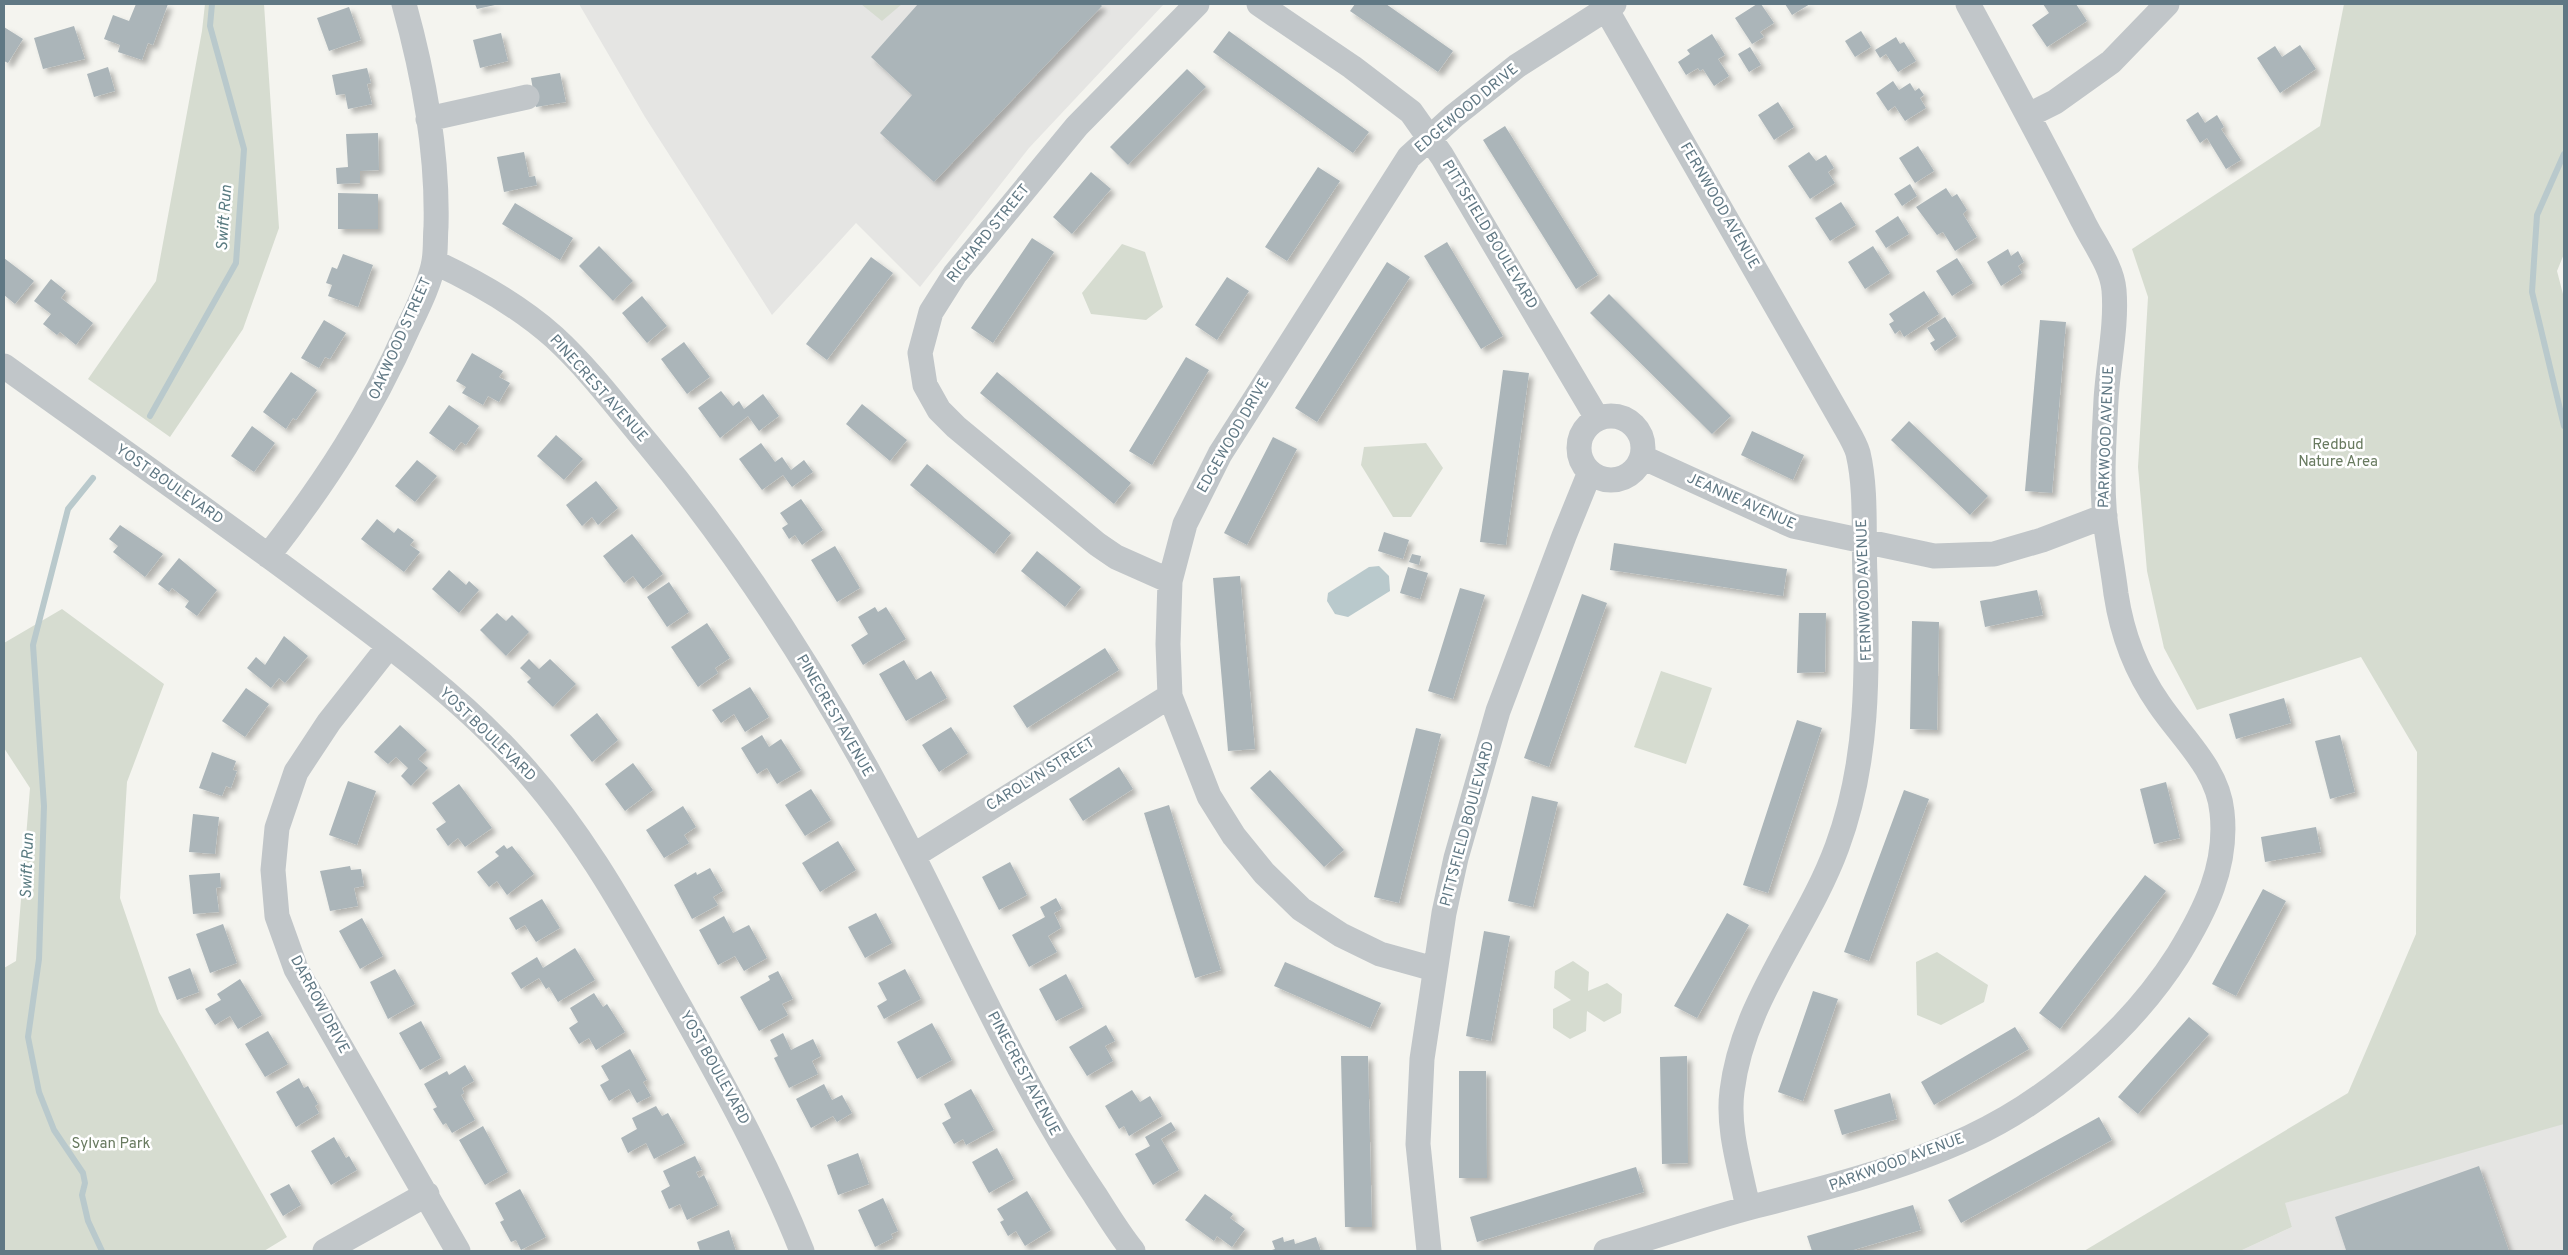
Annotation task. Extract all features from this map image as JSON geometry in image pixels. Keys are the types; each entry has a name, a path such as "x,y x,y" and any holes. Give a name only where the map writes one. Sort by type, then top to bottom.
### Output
{"street":[{"name":"OAKWOOD STREET","path":"268,556 295,521 354,435 386,378 416,312 434,262 436,202 428,119 423,82 404,4"},
{"name":"RICHARD STREET","path":"1170,581 1116,557 1097,544 956,426 939,410 926,385 920,353 931,312 954,274 1077,126 1197,4"},
{"name":"PITTSFIELD BOULEVARD","path":"1259,4 1352,67 1411,112 1431,138 1597,418"},
{"name":"PARKWOOD AVENUE","path":"1606,1251 1748,1208 1824,1189 1916,1159 1973,1136 2024,1106 2077,1068 2122,1027 2160,984 2208,901 2221,865 2222,808 2214,784 2200,758 2160,706 2142,678 2134,660 2119,610 2105,516 2104,446 2107,378 2114,316 2114,286 2102,257 2029,115 1968,4"},
{"path":"2029,115 2055,102 2111,62 2167,4"},
{"name":"EDGEWOOD DRIVE","path":"1434,969 1380,954 1341,935 1301,909 1264,873 1234,836 1209,796 1170,696 1168,644 1170,581 1185,524 1220,454 1409,157 1517,66 1610,6"},
{"name":"FERNWOOD AVENUE","path":"1610,6 1858,451 1862,485 1868,674 1863,739 1855,784 1837,847 1812,905 1754,1007 1739,1055 1731,1092 1733,1134 1748,1208"},
{"path":"428,119 527,97"},
{"name":"PINECREST AVENUE","path":"434,262 474,281 554,338 593,378 683,486 760,594 812,674 913,856 1037,1102 1070,1159 1133,1251"},
{"name":"YOST BOULEVARD","path":"4,366 268,556 389,646 466,710 513,756 556,806 605,876 745,1123 780,1197 802,1251"},
{"path":"1616,416 1631,422 1642,439 1642,457 1637,467 1623,478 1603,480 1590,472 1581,462 1578,442 1582,432 1597,418 1616,416"},
{"name":"JEANNE AVENUE","path":"1642,457 1793,526 1863,543 1934,556 1994,554 2042,540 2105,516"},
{"name":"PITTSFIELD BOULEVARD","path":"1429,1251 1418,1144 1422,1059 1434,969 1456,858 1498,711 1590,472"},
{"name":"DARROW DRIVE","path":"389,646 329,722 296,772 277,828 272,870 277,916 296,969 427,1194 458,1251"},
{"name":"CAROLYN STREET","path":"913,856 1170,696"},
{"path":"325,1251 427,1194"}],"shaded area":[{"path":"579,4 1164,4 1029,148 920,287 856,223 772,315 645,117"},
{"path":"1379,566 1389,576 1390,591 1348,617 1335,614 1327,601 1328,593 1369,567"},
{"path":"2564,1119 2564,1251 2240,1251 2292,1227 2284,1203"}],"green space":[{"path":"205,4 264,4 279,228 243,329 170,437 88,379 156,281 202,31"},
{"path":"861,4 902,4 882,21"},
{"name":"Redbud Nature Area","path":"2344,4 2564,4 2564,254 2557,271 2564,298 2564,1124 2285,1203 2292,1227 2240,1251 2084,1251 2348,1093 2416,934 2417,752 2361,657 2197,710 2164,648 2147,571 2138,467 2148,297 2132,249 2320,126"},
{"path":"1122,244 1145,252 1163,307 1146,320 1091,314 1082,293"},
{"path":"1426,443 1443,468 1411,517 1393,517 1361,465 1364,447"},
{"name":"Sylvan Park","path":"62,609 164,684 127,782 120,898 159,1012 287,1237 264,1251 4,1251 4,968 16,961 30,788 4,748 4,643"},
{"path":"1661,671 1712,688 1686,764 1634,747"},
{"path":"1937,952 1988,985 1984,1002 1941,1025 1917,1015 1916,962"},
{"path":"1573,961 1589,972 1588,991 1607,983 1622,994 1621,1013 1604,1022 1587,1011 1586,1031 1570,1039 1553,1028 1553,1009 1571,1000 1554,988 1555,971"}],"building":[{"path":"136,4 168,4 153,45 148,43 142,60 118,52 120,45 104,39 113,15 129,21"},
{"path":"475,4 495,4 495,5 477,9"},
{"path":"918,4 1100,4 1102,6 934,182 880,133 912,95 871,57"},
{"path":"1355,4 1386,4 1453,51 1438,72 1350,11"},
{"path":"1757,4 1761,4 1774,23 1760,32 1764,37 1752,44 1735,18"},
{"path":"1785,4 1810,4 1792,15"},
{"path":"2043,4 2076,4 2087,21 2047,47 2032,25 2049,13"},
{"path":"349,7 361,40 329,51 317,18"},
{"path":"74,26 85,59 43,69 34,38"},
{"path":"4,27 23,39 8,63 4,61"},
{"path":"1229,31 1369,132 1353,153 1213,52"},
{"path":"1861,31 1871,47 1855,57 1845,41"},
{"path":"501,33 508,61 480,68 473,40"},
{"path":"1712,34 1725,55 1718,59 1729,76 1714,86 1703,69 1700,71 1698,68 1686,75 1678,62 1690,54 1687,50"},
{"path":"1896,37 1900,44 1904,42 1916,61 1898,72 1886,54 1880,58 1875,50"},
{"path":"2300,45 2316,69 2280,93 2257,58 2275,46 2282,57"},
{"path":"1750,47 1761,65 1749,72 1738,54"},
{"path":"108,67 115,91 94,97 87,74"},
{"path":"367,68 371,83 367,84 372,104 348,109 345,94 336,95 332,75"},
{"path":"1187,69 1206,87 1128,165 1110,147"},
{"path":"560,73 566,102 536,107 531,78"},
{"path":"1893,81 1899,90 1910,83 1915,91 1919,88 1924,95 1920,98 1926,108 1905,121 1895,106 1888,111 1876,93"},
{"path":"1778,102 1794,127 1774,140 1758,115"},
{"path":"2198,112 2205,123 2217,115 2224,127 2221,129 2241,160 2226,169 2207,138 2200,143 2186,120"},
{"path":"1505,126 1598,275 1576,289 1483,140"},
{"path":"378,133 379,170 360,171 360,183 337,184 336,168 348,167 346,134"},
{"path":"1918,146 1934,171 1915,183 1899,158"},
{"path":"524,152 529,177 535,176 537,185 504,192 497,157"},
{"path":"1809,152 1816,161 1826,155 1834,168 1828,172 1835,183 1810,199 1788,166"},
{"path":"1318,167 1340,181 1287,261 1265,247"},
{"path":"1091,172 1111,189 1072,234 1053,217"},
{"path":"1910,184 1917,196 1902,206 1894,194"},
{"path":"1946,188 1952,197 1957,194 1967,210 1963,214 1977,237 1955,251 1943,232 1937,235 1916,207"},
{"path":"338,193 378,194 378,229 338,229"},
{"path":"1841,202 1856,225 1830,241 1815,218"},
{"path":"515,203 573,238 560,260 502,224"},
{"path":"1898,216 1909,234 1886,248 1875,231"},
{"path":"1032,238 1054,252 993,343 971,328"},
{"path":"1447,242 1503,336 1481,349 1424,256"},
{"path":"599,246 633,281 613,301 579,266"},
{"path":"1873,246 1890,273 1865,289 1848,262"},
{"path":"2008,249 2011,256 2018,251 2024,262 2018,266 2022,273 2001,286 1987,262"},
{"path":"343,254 373,265 358,307 328,296 332,285 326,283 332,267 337,269"},
{"path":"871,257 893,273 827,360 806,344"},
{"path":"4,258 34,281 15,304 4,295"},
{"path":"1957,258 1973,283 1952,296 1936,271"},
{"path":"1387,262 1410,277 1317,422 1295,408"},
{"path":"1227,277 1249,291 1217,340 1195,325"},
{"path":"51,279 66,291 61,298 93,323 76,345 60,332 57,335 43,324 51,314 34,301"},
{"path":"1924,291 1939,314 1904,337 1900,330 1895,334 1889,324 1894,321 1889,314"},
{"path":"1609,294 1731,416 1712,434 1590,313"},
{"path":"642,296 667,326 647,343 622,313"},
{"path":"1945,317 1957,336 1935,351 1930,343 1935,340 1927,328"},
{"path":"324,320 346,333 330,359 325,357 319,368 301,358"},
{"path":"2040,320 2066,322 2052,493 2025,491"},
{"path":"684,342 710,377 687,394 661,359"},
{"path":"472,353 503,371 499,377 510,383 499,402 488,396 483,405 462,393 466,387 456,381"},
{"path":"1186,357 1209,370 1152,465 1129,451"},
{"path":"1503,370 1529,373 1506,545 1480,542"},
{"path":"291,372 317,390 296,420 293,418 286,429 263,412"},
{"path":"997,372 1131,483 1114,504 980,393"},
{"path":"721,391 733,406 739,401 744,409 763,394 779,416 759,431 748,416 720,438 698,408"},
{"path":"862,404 907,440 890,461 846,424"},
{"path":"449,405 479,426 466,445 461,442 454,451 429,433"},
{"path":"1909,421 1988,496 1970,515 1891,440"},
{"path":"252,426 275,443 254,472 231,456"},
{"path":"1752,431 1804,455 1793,480 1741,455"},
{"path":"556,435 583,459 564,480 537,456"},
{"path":"1273,437 1297,449 1247,545 1224,533"},
{"path":"761,443 775,462 782,457 791,470 804,460 813,472 792,487 783,475 762,490 739,459"},
{"path":"417,460 437,476 415,502 395,486"},
{"path":"927,464 1011,533 994,554 910,485"},
{"path":"596,481 618,508 598,525 592,517 582,526 566,505"},
{"path":"801,499 823,530 802,545 795,535 789,539 782,528 788,524 780,513"},
{"path":"377,519 394,533 398,528 414,540 410,545 420,552 404,572 361,539"},
{"path":"120,525 163,554 145,577 113,552 118,546 109,539"},
{"path":"1384,532 1409,540 1403,559 1378,551"},
{"path":"632,534 663,574 643,589 633,576 624,583 603,556"},
{"path":"1614,543 1787,569 1783,596 1610,570"},
{"path":"835,546 860,588 837,602 811,560"},
{"path":"1037,551 1081,587 1065,607 1021,571"},
{"path":"1412,554 1421,556 1419,565 1409,562"},
{"path":"179,558 217,590 197,616 185,607 189,601 172,588 169,592 158,584"},
{"path":"1408,567 1428,573 1420,599 1400,593"},
{"path":"449,570 466,585 469,581 479,590 459,613 432,589"},
{"path":"1240,576 1255,749 1228,751 1213,578"},
{"path":"669,582 689,612 667,627 647,597"},
{"path":"1460,588 1485,595 1453,699 1428,691"},
{"path":"2037,590 2043,615 1985,627 1980,601"},
{"path":"1582,594 1607,603 1549,767 1524,758"},
{"path":"875,607 878,612 886,607 906,639 863,665 851,645 868,634 858,617"},
{"path":"497,613 506,621 512,615 529,632 506,656 480,630"},
{"path":"1799,613 1826,613 1825,672 1797,673"},
{"path":"1912,621 1939,622 1937,730 1910,729"},
{"path":"707,623 730,658 715,668 718,673 698,687 671,647"},
{"path":"284,636 308,656 285,683 279,678 271,688 247,668 256,657 265,665"},
{"path":"1105,648 1119,670 1027,728 1013,706"},
{"path":"529,659 539,669 550,659 576,684 553,707 527,682 531,678 520,668"},
{"path":"904,660 916,680 931,671 947,698 906,721 879,674"},
{"path":"750,687 769,717 745,732 734,714 721,723 712,710"},
{"path":"246,688 269,704 245,737 222,721"},
{"path":"2284,698 2291,723 2236,739 2229,714"},
{"path":"597,713 618,740 592,762 570,735"},
{"path":"1797,720 1822,728 1768,893 1743,885"},
{"path":"400,725 427,750 418,759 428,768 411,786 401,776 408,768 396,757 388,764 374,752"},
{"path":"951,727 968,753 939,772 922,745"},
{"path":"1416,728 1441,734 1399,903 1374,897"},
{"path":"762,735 769,747 781,739 801,770 777,784 767,768 757,774 741,748"},
{"path":"2340,735 2355,792 2330,799 2315,741"},
{"path":"212,752 236,761 233,770 237,771 231,788 226,786 222,796 199,788"},
{"path":"633,763 653,790 625,811 605,784"},
{"path":"1119,767 1133,789 1083,821 1069,799"},
{"path":"1270,770 1344,850 1324,867 1250,788"},
{"path":"348,781 376,791 357,845 329,835"},
{"path":"2166,782 2180,838 2154,844 2140,789"},
{"path":"459,784 492,828 465,847 458,838 448,846 436,829 446,822 432,803"},
{"path":"811,789 831,820 805,836 785,805"},
{"path":"1904,790 1929,799 1869,961 1844,952"},
{"path":"1532,796 1558,802 1533,907 1508,901"},
{"path":"1169,805 1221,970 1195,978 1144,813"},
{"path":"683,806 696,827 684,835 689,843 664,858 646,830"},
{"path":"193,814 219,817 215,854 189,852"},
{"path":"2316,827 2321,852 2265,862 2261,837"},
{"path":"838,841 856,870 820,892 802,863"},
{"path":"504,845 507,849 512,846 534,874 507,895 497,881 489,887 477,872 499,856 495,852"},
{"path":"1010,862 1027,895 999,910 982,877"},
{"path":"350,866 351,870 361,869 364,886 354,888 358,906 330,911 320,871"},
{"path":"710,868 723,891 713,897 718,905 692,919 674,885 696,872 697,875"},
{"path":"220,873 221,887 216,888 219,912 193,914 189,875"},
{"path":"2145,875 2166,891 2060,1029 2039,1013"},
{"path":"2263,889 2286,901 2236,996 2212,984"},
{"path":"1056,898 1062,909 1054,913 1061,928 1048,936 1057,952 1029,967 1012,935 1045,917 1040,907"},
{"path":"542,899 560,928 536,942 525,925 516,930 509,918"},
{"path":"876,913 892,943 865,958 848,927"},
{"path":"1727,913 1749,925 1697,1018 1674,1006"},
{"path":"724,916 733,933 749,925 767,958 744,971 735,956 718,965 699,930"},
{"path":"362,918 383,956 360,969 339,931"},
{"path":"223,924 237,963 210,973 196,934"},
{"path":"1484,931 1510,936 1491,1041 1466,1036"},
{"path":"575,948 595,980 558,1002 549,987 546,989 539,978 521,989 511,973 537,957 543,968"},
{"path":"1285,962 1381,1003 1370,1028 1274,986"},
{"path":"190,968 199,992 177,1000 168,977"},
{"path":"395,969 415,1004 388,1019 370,982"},
{"path":"905,969 921,999 884,1019 877,1006 887,1000 878,983"},
{"path":"778,971 793,999 782,1004 788,1015 759,1031 740,997 770,980 768,976"},
{"path":"1066,974 1083,1007 1056,1021 1039,989"},
{"path":"240,979 262,1015 238,1029 230,1016 215,1025 205,1009 221,1000 217,994"},
{"path":"1813,991 1838,999 1803,1101 1778,1092"},
{"path":"594,993 603,1007 607,1004 625,1032 596,1050 589,1038 579,1044 569,1028 578,1022 570,1008"},
{"path":"2189,1017 2209,1034 2138,1114 2118,1097"},
{"path":"421,1021 441,1058 420,1070 399,1033"},
{"path":"932,1023 952,1060 917,1079 897,1042"},
{"path":"1106,1025 1115,1041 1105,1046 1113,1061 1087,1076 1069,1047"},
{"path":"2015,1027 2029,1049 1934,1105 1921,1082"},
{"path":"268,1031 288,1064 265,1077 245,1044"},
{"path":"783,1033 791,1050 813,1039 821,1056 812,1061 818,1074 789,1088 774,1058 778,1056 770,1040"},
{"path":"630,1049 647,1080 643,1082 651,1096 637,1103 629,1089 609,1101 600,1085 609,1080 601,1066"},
{"path":"1341,1056 1368,1056 1372,1227 1345,1227"},
{"path":"1687,1056 1688,1163 1662,1164 1660,1057"},
{"path":"465,1065 474,1081 462,1088 464,1093 461,1095 475,1120 452,1133 446,1123 443,1125 433,1109 437,1107 424,1084 447,1071 449,1075"},
{"path":"1459,1071 1486,1071 1487,1178 1459,1178"},
{"path":"299,1078 304,1088 308,1086 318,1104 315,1106 319,1113 296,1127 276,1092"},
{"path":"824,1084 832,1100 842,1095 852,1113 837,1122 833,1116 811,1128 796,1099"},
{"path":"971,1089 994,1130 966,1145 963,1139 954,1144 942,1123 951,1118 944,1104"},
{"path":"1132,1090 1140,1102 1150,1096 1162,1116 1129,1136 1124,1126 1119,1129 1105,1106"},
{"path":"1890,1093 1897,1119 1842,1135 1834,1110"},
{"path":"656,1106 662,1116 668,1113 685,1143 654,1159 646,1143 628,1153 621,1138 637,1129 632,1118"},
{"path":"2099,1117 2112,1140 1961,1223 1948,1200"},
{"path":"1171,1122 1176,1130 1161,1139 1179,1170 1153,1185 1135,1154 1150,1146 1145,1137"},
{"path":"483,1126 508,1172 485,1185 459,1140"},
{"path":"334,1137 346,1158 349,1156 357,1170 331,1185 311,1151"},
{"path":"997,1148 1014,1179 989,1193 972,1162"},
{"path":"858,1153 869,1184 838,1195 827,1165"},
{"path":"695,1156 702,1170 696,1172 699,1178 704,1175 718,1205 687,1220 680,1204 669,1209 661,1191 670,1186 663,1171"},
{"path":"2479,1166 2509,1251 2346,1250 2335,1217"},
{"path":"1636,1167 1644,1192 1477,1242 1470,1217"},
{"path":"289,1184 301,1205 283,1216 270,1194"},
{"path":"520,1189 546,1237 521,1250 516,1240 511,1242 500,1222 504,1220 495,1203"},
{"path":"1027,1191 1051,1230 1025,1246 1016,1231 1008,1236 1000,1222 1004,1220 997,1209"},
{"path":"1205,1194 1233,1214 1230,1218 1245,1229 1232,1247 1217,1236 1214,1241 1185,1220"},
{"path":"883,1198 898,1231 891,1234 893,1238 875,1247 858,1210"},
{"path":"1913,1205 1921,1230 1850,1251 1812,1251 1807,1236"},
{"path":"729,1230 736,1251 700,1251 697,1242"},
{"path":"1283,1237 1284,1242 1294,1239 1295,1244 1316,1237 1321,1251 1269,1251 1275,1249 1272,1241"}],"waterway":[{"name":"Swift Run","path":"150,416 236,263 244,149 210,26 212,4"},
{"path":"2564,154 2537,215 2532,292 2564,426"},
{"name":"Swift Run","path":"93,478 68,509 33,645 44,806 39,959 28,1037 39,1092 54,1130 83,1173 85,1183 82,1195 88,1221 102,1251"}]}
